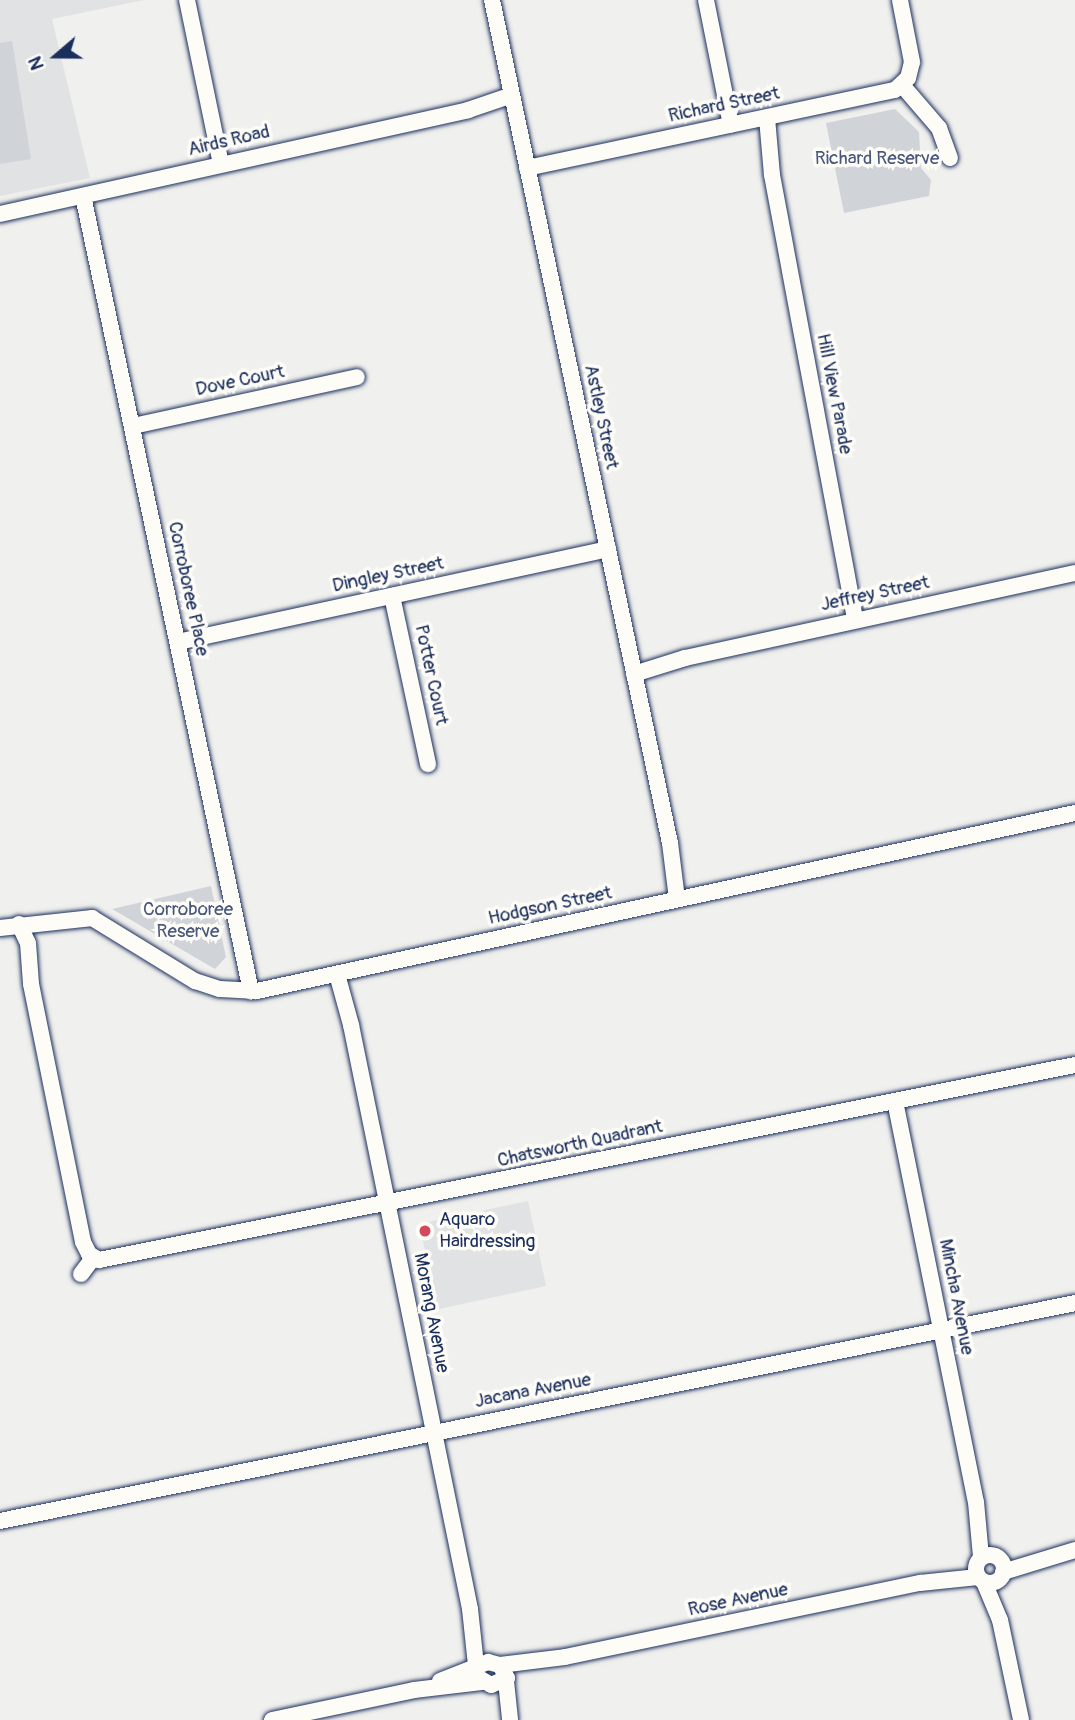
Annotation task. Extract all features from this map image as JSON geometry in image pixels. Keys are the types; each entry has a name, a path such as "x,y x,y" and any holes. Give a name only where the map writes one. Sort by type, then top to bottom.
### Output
{"street":[{"path":"187,0 221,164"},
{"name":"Astley Street","path":"492,0 682,898"},
{"path":"706,0 731,125"},
{"path":"900,0 912,62 902,85 939,128 950,158"},
{"name":"Richard Street","path":"527,168 761,119 902,85"},
{"name":"Airds Road","path":"0,214 513,100"},
{"name":"Hill View Parade","path":"761,119 855,620"},
{"name":"Corroboree Place","path":"83,196 251,991"},
{"name":"Dove Court","path":"133,426 357,377"},
{"name":"Dingley Street","path":"178,642 608,549"},
{"name":"Jeffrey Street","path":"633,669 1075,573"},
{"name":"Potter Court","path":"392,596 428,764"},
{"name":"Hodgson Street","path":"0,937 50,922 92,918 195,981 251,991 1075,813"},
{"name":"Hodgson Street","path":"0,928 20,930"},
{"path":"20,930 28,943 31,984 83,1242 93,1258 81,1274"},
{"name":"Morang Avenue","path":"342,973 470,1609 508,1720"},
{"name":"Chatsworth Quadrant","path":"93,1258 115,1260 1075,1065"},
{"name":"Mincha Avenue","path":"895,1101 1021,1720"},
{"name":"Jacana Avenue","path":"0,1521 1075,1303"},
{"name":"Rose Avenue","path":"272,1720 1072,1551"}],"shaded area":[{"path":"0,0 144,0 52,19 90,178 0,196"},
{"path":"528,1201 546,1286 438,1309 419,1224"}],"green space":[{"path":"12,41 31,159 0,164 0,43"},
{"name":"Richard Reserve","path":"895,109 919,132 921,168 931,180 929,196 844,213 826,123"},
{"name":"Corroboree Reserve","path":"211,886 226,957 215,969 112,909"}],"place":[{"name":"Aquaro Hairdressing","path":"425,1231"}]}
